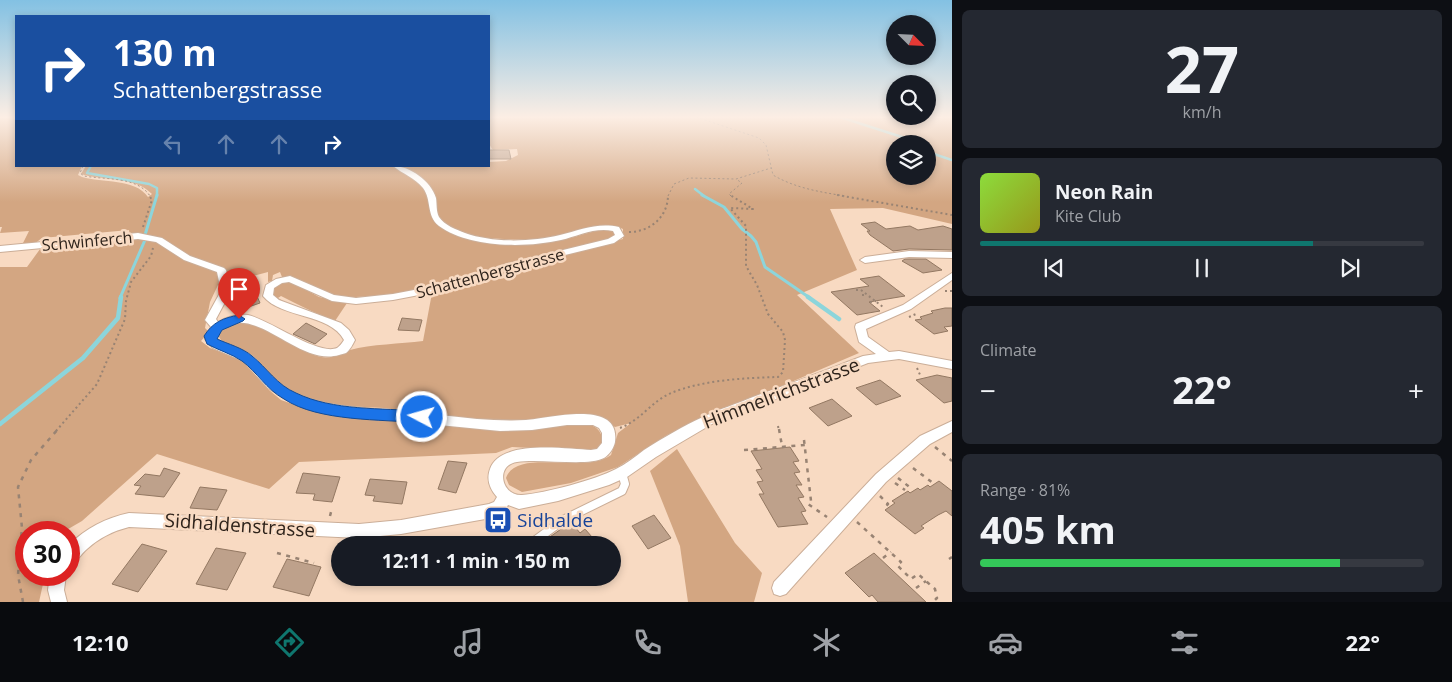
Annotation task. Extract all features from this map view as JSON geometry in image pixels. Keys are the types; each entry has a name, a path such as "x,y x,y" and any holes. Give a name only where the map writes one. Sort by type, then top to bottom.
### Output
{"street":[{"name":"Schattenbergstrasse","path":"217,327 233,319 249,319 318,352 336,353 348,346 350,340 348,334 334,325 276,303 268,296 269,287 275,282 290,280 332,298 356,301 393,298 468,282 509,266 611,241 619,237 619,232 610,227 600,227 540,241 492,240 462,235 438,221 434,214 431,197 427,188 418,179 398,167"},
{"name":"Schwinferch","path":"0,249 145,235 159,240 187,258 221,270 226,291 210,320 217,327"},
{"path":"866,260 909,254 952,255"},
{"path":"885,355 863,338 860,327 907,307 952,276"},
{"path":"217,327 210,336 214,344 247,358 267,380 284,393 318,407 500,426 530,425 572,418 585,418 597,422 608,432 608,446 595,455 578,457 530,454 504,459 497,467 495,479 498,489 505,498"},
{"name":"Himmelrichstrasse","path":"505,498 519,502 542,498 604,481 622,473 651,452 708,420 867,359 885,355 912,356 952,365"},
{"path":"780,588 889,471 925,440 952,426"},
{"name":"Sidhaldenstrasse","path":"80,547 96,532 109,525 130,520 359,531 401,527 490,511 499,507 505,498"},
{"path":"57,586 59,602"}],"lane":[{"path":"541,536 563,520 622,491 625,484 622,473"}],"path":[{"path":"766,145 773,175 785,182 813,190 952,215"},
{"path":"20,521 18,487 22,474 30,460 90,394 100,378 125,319 126,301 131,282 151,256 154,244 145,235 152,200 149,192 136,185 84,176 80,173 83,167"},
{"path":"619,232 641,232 652,226 668,206 668,195 674,184 689,178 709,180 736,179 771,168"},
{"path":"608,432 636,422 664,396 671,393 733,378 778,377 783,372 785,340 782,332 768,314 758,285 746,266 746,226 730,208 753,209 732,198 730,194 742,183 736,179"},
{"path":"856,290 861,290 881,305"},
{"path":"862,295 867,294"},
{"path":"870,302 876,301"},
{"path":"778,426 782,446"},
{"path":"804,440 811,500 808,504 821,513"},
{"path":"744,450 805,445"},
{"path":"936,448 952,461"},
{"path":"902,459 933,483"},
{"path":"889,471 912,489"},
{"path":"860,525 901,562 897,565 911,579 918,574 935,589 937,598 934,601"},
{"path":"277,552 314,563"},
{"path":"883,558 891,552"},
{"path":"916,588 926,581"},
{"path":"20,586 23,602"}],"shaded area":[{"path":"0,145 15,145 15,167 82,167 78,175 82,177 127,184 142,191 148,197 152,194 137,184 81,174 85,167 395,167 420,183 428,196 433,218 440,226 452,232 481,239 532,241 567,239 599,230 613,231 615,235 611,238 548,258 484,277 420,291 388,295 338,296 328,294 300,281 282,277 280,272 273,275 272,281 268,282 268,272 218,285 210,302 205,328 209,332 201,341 210,348 245,361 269,390 281,400 307,409 421,420 585,423 600,432 602,443 598,449 589,451 512,447 496,453 299,462 269,489 157,454 80,522 15,521 15,586 43,586 39,602 0,602 0,267 27,267 43,245 130,238 129,230 42,238 34,244 22,245 29,231 0,233 2,227 0,227"},
{"path":"490,145 886,145 886,185 936,185 936,145 952,145 952,224 883,208 830,209 857,270 797,295 859,353 667,435 618,467 571,483 522,492 509,485 506,478 513,469 523,464 537,462 585,463 599,460 611,455 618,433 631,423 615,427 595,415 581,414 543,420 482,421 384,408 324,405 295,395 223,343 217,334 228,324 240,321 254,324 268,329 309,353 321,357 332,357 367,346 423,341 432,293 475,282 506,269 623,239 623,229 606,225 545,239 504,239 466,234 444,224 436,212 435,201 429,191 400,167 490,167 490,162 506,161 518,155 517,149 493,150"},
{"path":"283,282 294,283 319,297 347,303 335,321 281,296 278,298 288,304 284,304 272,295 273,288"},
{"path":"677,449 735,543 762,573 754,602 688,602 680,546 650,471"}],"building":[{"path":"490,150 509,150 511,159 490,159"},
{"path":"875,222 886,229 910,226 918,230 943,226 952,229 952,250 909,249 893,251 870,235 867,231 870,231 861,224"},
{"path":"905,259 926,259 942,270 923,273 902,261"},
{"path":"879,276 905,296 869,302 880,311 857,315 831,292 869,286 860,279"},
{"path":"256,294 260,303 234,312 230,303"},
{"path":"952,308 952,326 944,327 948,331 934,334 915,320 922,319 920,317 933,313 931,311"},
{"path":"402,318 422,320 419,331 398,330"},
{"path":"306,323 327,334 315,344 293,334"},
{"path":"937,375 952,378 952,401 944,403 916,380"},
{"path":"880,380 901,396 876,405 856,388"},
{"path":"832,399 852,416 828,426 809,408"},
{"path":"790,447 799,461 793,462 800,472 794,473 802,485 796,485 804,497 798,498 806,511 801,512 808,524 778,527 759,494 764,494 757,482 763,481 756,470 762,469 751,451"},
{"path":"448,461 467,463 456,493 438,489"},
{"path":"164,468 180,473 164,497 135,494 141,486 134,485 145,474 160,476"},
{"path":"303,473 340,477 332,502 313,500 315,494 296,493"},
{"path":"370,479 407,482 402,504 373,501 375,496 365,495"},
{"path":"939,481 952,491 952,516 946,511 921,526 924,528 915,534 885,510 895,503 892,501 908,491 910,493 918,488 920,490 928,485 930,487"},
{"path":"200,487 227,490 217,510 190,508"},
{"path":"654,515 671,538 648,549 632,526"},
{"path":"571,522 580,533 585,529 591,536 551,536"},
{"path":"142,544 167,551 138,592 112,584"},
{"path":"216,548 246,553 227,590 196,584"},
{"path":"874,553 926,602 878,602 872,595 869,597 845,573"},
{"path":"287,559 321,567 309,596 273,587"}],"waterway":[{"path":"936,155 952,160"},
{"path":"90,167 87,173 149,184 157,188 157,195"},
{"path":"695,189 704,196"},
{"path":"145,235 157,195"},
{"path":"702,195 724,207 742,229 751,236 756,242 765,267 810,298"},
{"path":"120,298 145,240"},
{"path":"0,424 83,358 118,318 121,297"},
{"path":"808,297 839,319"}],"place":[{"name":"Sidhalde","path":"498,520"}],"route":[{"path":"239,319 233,319 217,327 210,336 210,339 214,344 243,355 251,361 272,385 291,397 318,407 422,417"}]}
